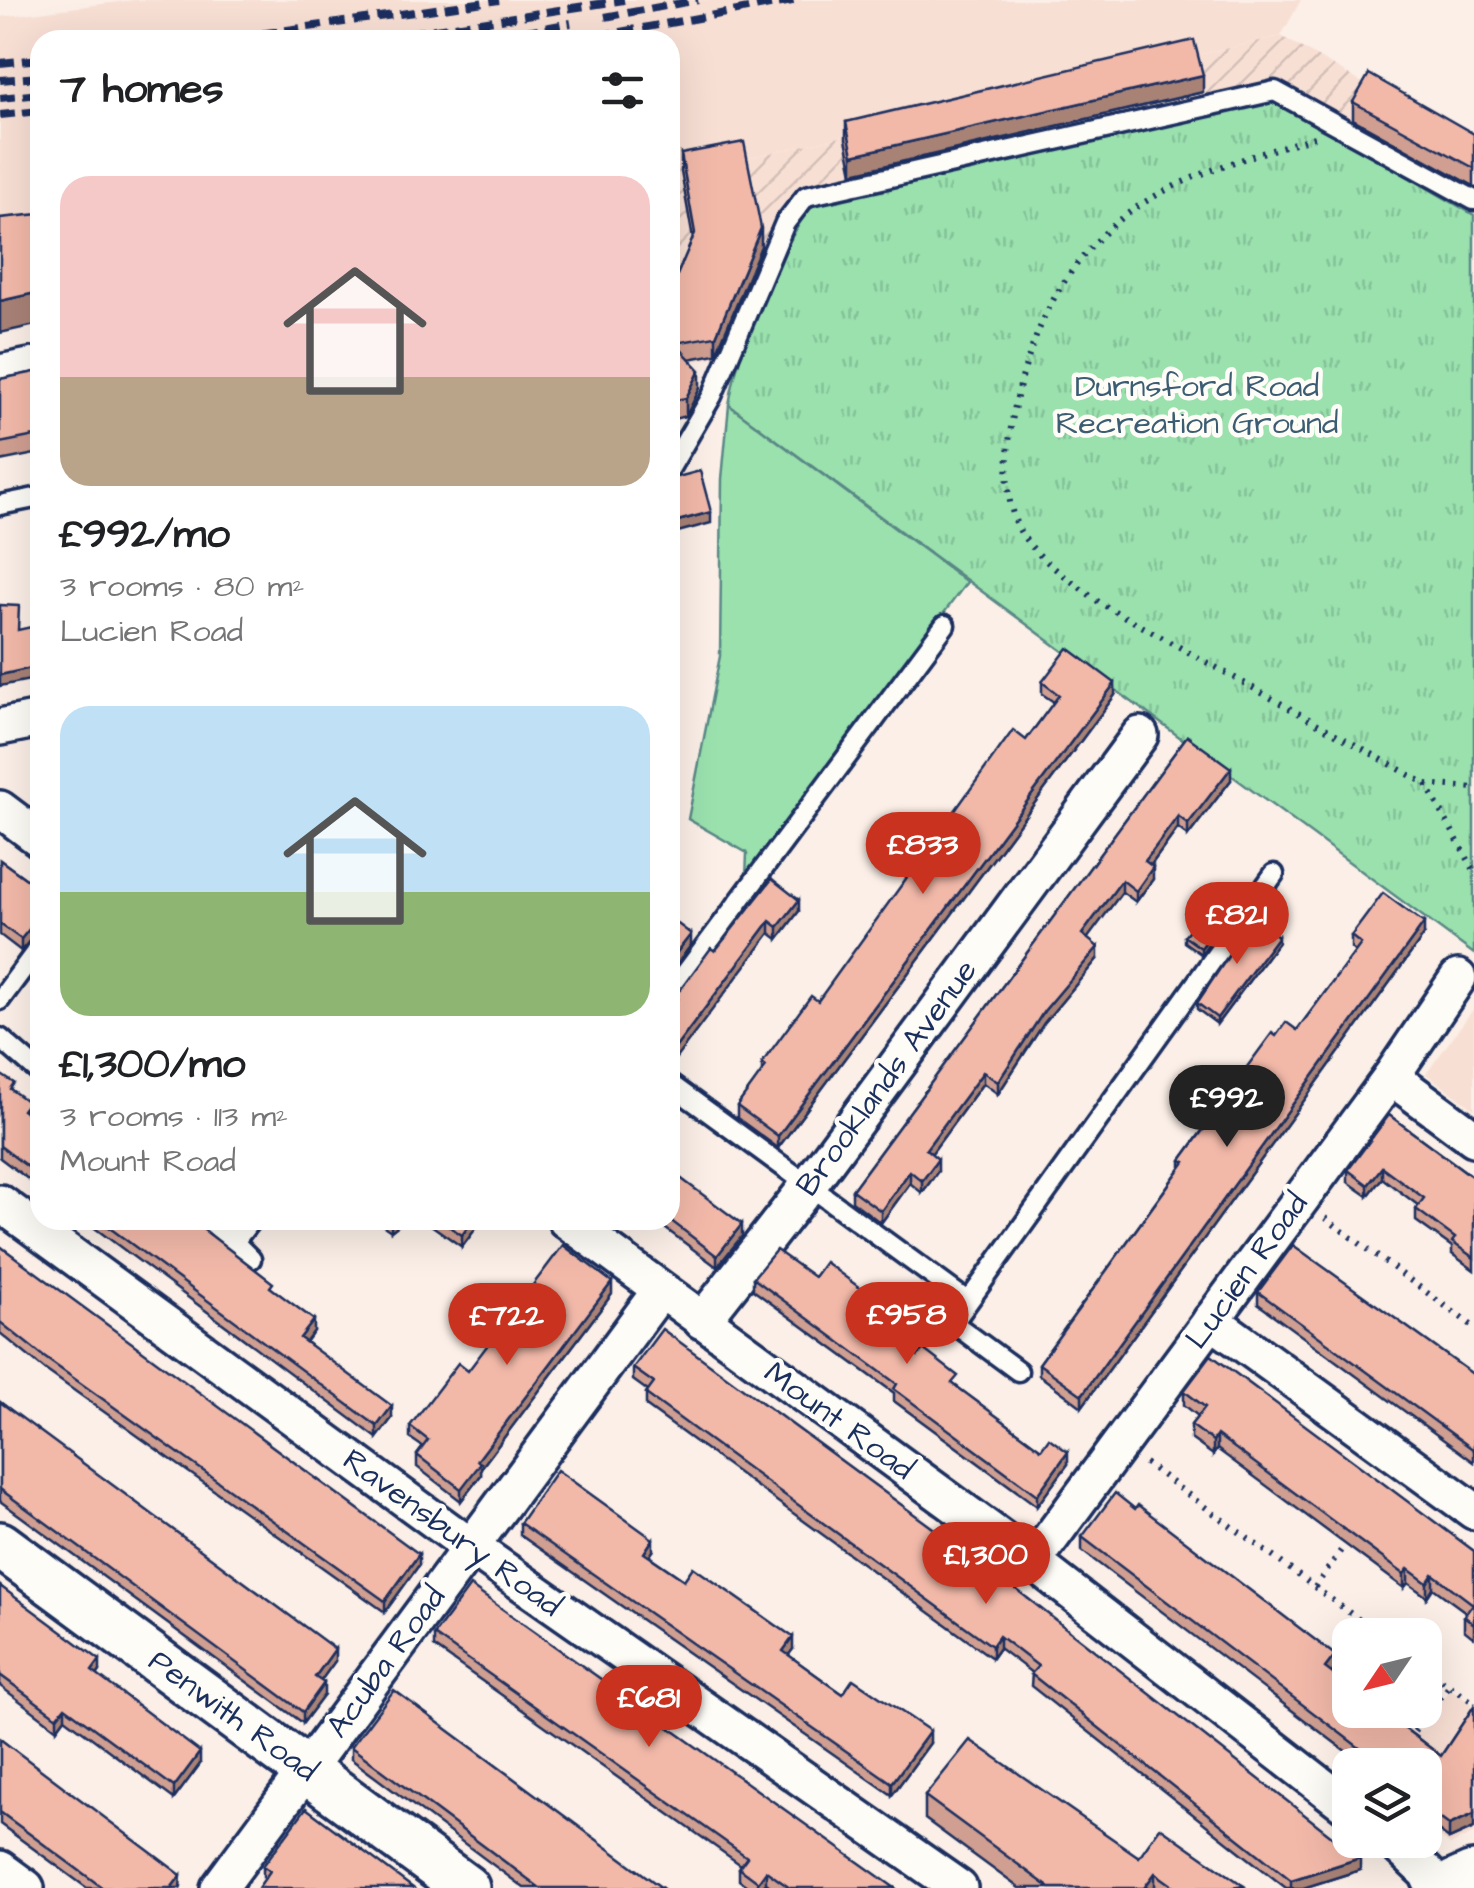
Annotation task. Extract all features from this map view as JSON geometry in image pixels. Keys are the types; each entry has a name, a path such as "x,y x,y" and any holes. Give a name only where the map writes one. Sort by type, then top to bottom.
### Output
{"main road":[{"path":"1456,1888 1474,1880"}],"street":[{"path":"0,373 30,367"},
{"path":"0,728 30,720"},
{"name":"Brooklands Avenue","path":"702,1321 808,1186 1140,735"},
{"path":"0,809 30,832"},
{"name":"Lucien Road","path":"1033,1562 1391,1076 1458,978"},
{"path":"1391,1076 1474,1138"},
{"name":"Ravensbury Road","path":"0,1204 30,1226"},
{"name":"Ravensbury Road","path":"36,1230 471,1547 959,1888"},
{"name":"Mount Road","path":"579,1230 1033,1562 1332,1794"},
{"name":"Acuba Road","path":"220,1888 660,1291"},
{"path":"1211,1320 1474,1511"},
{"name":"Penwith Road","path":"0,1545 466,1888"},
{"path":"1411,1858 1427,1873 1434,1888"},
{"path":"0,1869 26,1888"}],"lane":[{"path":"680,451 712,396 785,224 806,196 1275,91 1474,200"},
{"path":"0,505 30,499"},
{"path":"680,981 945,625"},
{"path":"1018,1371 953,1324 1274,874"},
{"path":"0,1000 30,960"},
{"path":"0,1038 30,1064"},
{"path":"680,1091 967,1301"},
{"path":"220,1230 251,1259"},
{"path":"234,1242 244,1230"}],"path":[{"path":"1318,136 1230,163 1148,199 1093,244 1058,292 1032,352 1012,418 1009,483 1017,527 1052,565 1100,602 1426,784 1474,788"},
{"path":"1426,784 1474,870"},
{"path":"1300,1200 1474,1328"},
{"path":"1119,1444 1357,1618"},
{"path":"1314,1587 1360,1524"},
{"path":"1442,1681 1474,1704"},
{"path":"1402,1748 1449,1686"}],"shaded area":[{"path":"134,0 1301,0 1281,36 680,170 680,30 30,30 30,243 0,247 0,17"},
{"path":"1281,36 1474,147 1474,215 1273,99 735,367 732,383 714,364 716,357 680,363 680,170"},
{"path":"1474,1008 1474,1109 1426,1074"},
{"path":"1451,1689 1474,1706 1474,1833 1450,1845 1442,1839 1442,1748 1406,1748 1421,1728 1442,1728 1442,1701"}],"green space":[{"name":"Durnsford Road Recreation Ground","path":"1273,99 1474,215 1474,954 729,405 760,301 810,205"},
{"path":"729,405 967,582 746,879 747,853 688,819 720,656 722,479"}],"building":[{"path":"1194,40 1203,75 853,155 846,122"},
{"path":"1369,74 1474,134 1474,168 1353,102"},
{"path":"744,142 761,228 716,336 680,342 680,268 695,233 681,154"},
{"path":"30,215 30,294 0,301 0,218"},
{"path":"680,348 700,370 686,398 680,399"},
{"path":"30,373 30,437 0,443 0,379"},
{"path":"700,471 711,512 680,520 680,476"},
{"path":"0,605 19,606 18,630 30,627 30,668 0,675"},
{"path":"1068,648 1115,683 778,1136 737,1106 766,1066 762,1063 811,996 818,1001 1013,730 1026,740 1059,695 1042,682"},
{"path":"1187,736 1231,768 1188,824 1178,816 1145,861 1153,867 1136,891 1122,880 1082,934 1098,947 1044,1011 998,1082 983,1072 926,1149 938,1159 922,1181 910,1171 881,1211 852,1190"},
{"path":"0,860 30,882 30,928 21,939 0,924"},
{"path":"772,879 799,900 778,927 770,921 680,1042 680,990 711,948 715,951"},
{"path":"1383,893 1424,923 1082,1395 1039,1364 1185,1162 1181,1160 1223,1103 1216,1098 1233,1075 1238,1079 1272,1033 1276,1036 1286,1022 1297,1030 1361,944 1351,936"},
{"path":"1213,899 1229,910 1201,948 1184,936"},
{"path":"1254,918 1278,936 1217,1018 1197,1003"},
{"path":"680,926 691,934 680,948"},
{"path":"0,1074 14,1083 10,1089 28,1102 22,1110 30,1116 30,1168 0,1146"},
{"path":"1389,1115 1474,1178 1474,1258 1452,1242 1455,1238 1416,1209 1424,1198 1382,1167 1368,1185 1348,1170"},
{"path":"680,1178 742,1224 717,1256 680,1228"},
{"path":"112,1230 204,1230 314,1320 300,1338 392,1406 377,1426"},
{"path":"563,1245 612,1282 477,1461 481,1463 461,1489 417,1455 428,1440 410,1426 458,1363 468,1371"},
{"path":"1293,1245 1474,1375 1474,1450 1258,1292"},
{"path":"0,1246 419,1554 385,1601 0,1322"},
{"path":"776,1250 814,1277 825,1262 891,1311 880,1327 918,1356 923,1349 958,1376 952,1383 1041,1449 1049,1438 1068,1452 1037,1495 894,1389 897,1384 753,1278"},
{"path":"662,1329 1012,1586 1332,1836 1332,1858 1360,1858 1291,1880 1031,1674 1038,1666 999,1636 992,1646 646,1394 654,1383 633,1368"},
{"path":"1211,1355 1474,1551 1474,1624 1464,1616 1473,1604 1433,1574 1427,1583 1408,1569 1404,1574 1217,1435 1213,1441 1191,1425 1205,1407 1184,1391"},
{"path":"0,1402 335,1649 315,1677 324,1683 303,1712 0,1489"},
{"path":"557,1470 653,1539 644,1553 684,1580 693,1567 793,1637 783,1651 843,1694 853,1679 930,1731 892,1783 520,1523"},
{"path":"1115,1493 1135,1509 1138,1505 1332,1653 1325,1668 1332,1673 1332,1727 1082,1537"},
{"path":"0,1586 100,1660 92,1671 200,1752 174,1787 65,1707 57,1717 0,1675"},
{"path":"470,1586 895,1888 790,1888 766,1871 758,1882 739,1868 747,1857 434,1635"},
{"path":"394,1690 662,1888 540,1888 351,1747"},
{"path":"1474,1706 1474,1814 1449,1825 1442,1820 1442,1754"},
{"path":"1333,1728 1404,1728 1430,1748 1360,1748"},
{"path":"0,1739 181,1875 171,1888 103,1888 0,1812"},
{"path":"970,1740 1139,1857 1160,1827 1244,1886 1176,1888 1155,1873 1144,1888 1050,1888 925,1796"},
{"path":"306,1808 413,1888 258,1888 270,1871 263,1866"}],"railway":[{"path":"288,30 499,0"},
{"path":"429,30 624,0"},
{"path":"605,17 698,0"},
{"path":"631,30 798,0"},
{"path":"533,30 571,23"},
{"path":"0,63 30,60"},
{"path":"0,80 30,78"},
{"path":"0,98 30,95"},
{"path":"0,115 30,112"}]}
